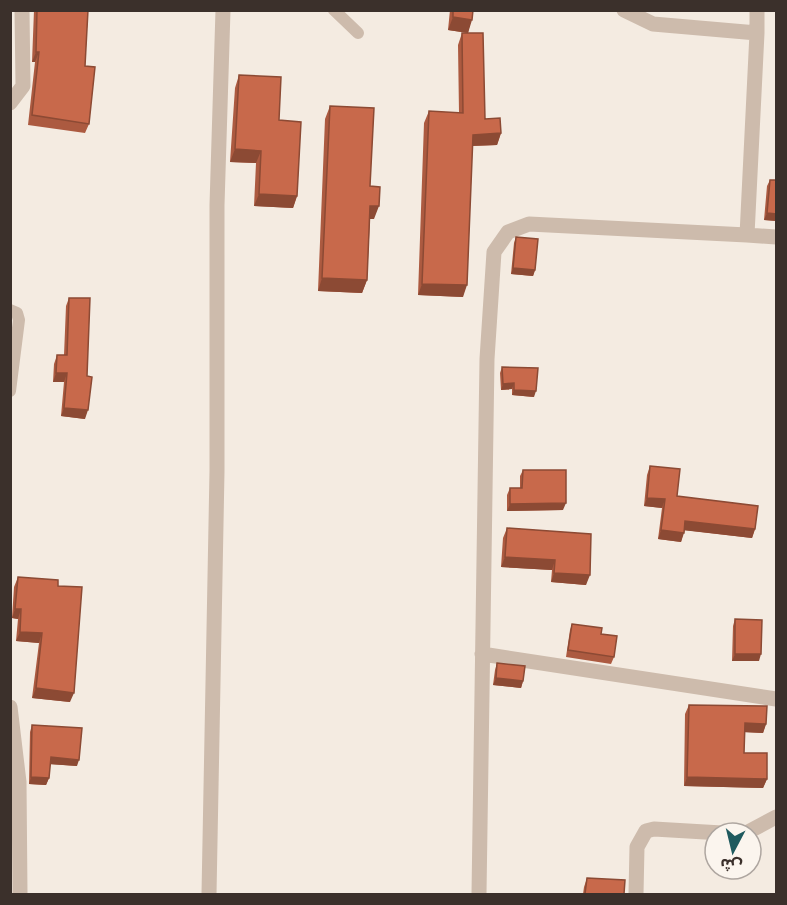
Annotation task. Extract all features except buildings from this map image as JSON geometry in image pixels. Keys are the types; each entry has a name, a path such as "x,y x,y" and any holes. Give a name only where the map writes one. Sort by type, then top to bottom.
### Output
{"street":[{"path":"10,103 23,86 22,10"},
{"path":"210,894 217,471 217,206 223,10"},
{"path":"624,10 653,24 757,33"},
{"path":"747,234 757,10"},
{"path":"479,894 487,359 494,252 508,232 530,224 777,237"},
{"path":"482,654 777,699"},
{"path":"10,707 19,782 20,894"},
{"path":"763,824 777,817"},
{"path":"636,894 636,847 646,831 654,829 703,832"}],"lane":[{"path":"334,10 358,33"},
{"path":"10,310 17,314 19,320 10,391"}]}
